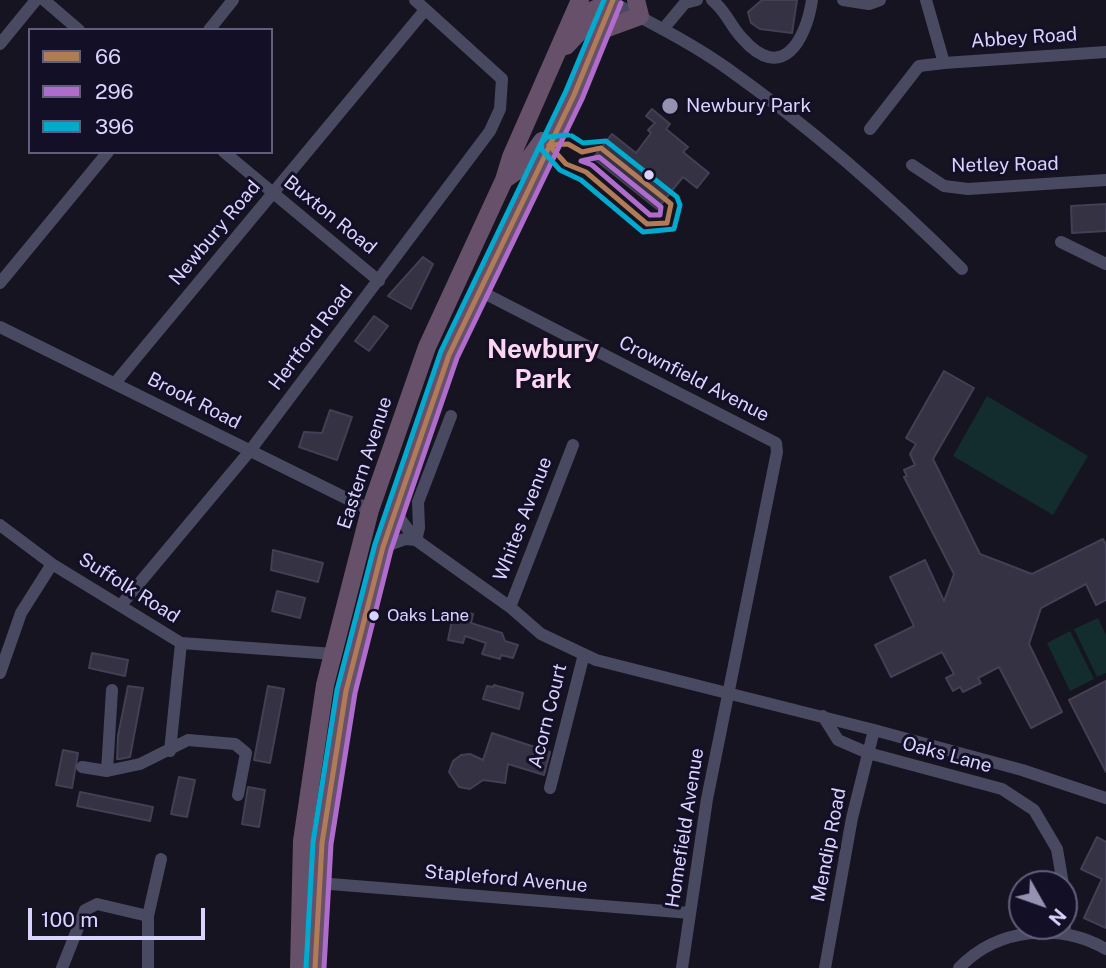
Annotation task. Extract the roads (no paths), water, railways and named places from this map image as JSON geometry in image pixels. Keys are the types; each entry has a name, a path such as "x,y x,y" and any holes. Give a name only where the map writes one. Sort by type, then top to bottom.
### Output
{"highway":[{"path":"315,968 318,883 345,691 383,547 449,355 545,143 586,68 611,1 584,5"},
{"name":"Eastern Avenue","path":"299,968 302,841 325,685 370,510 427,347 504,180 556,56 584,5"},
{"path":"602,30 638,8"},
{"path":"529,115 539,126 545,143"},
{"path":"504,180 524,166 545,143"}],"street":[{"path":"0,44 36,0"},
{"path":"44,0 77,28"},
{"path":"211,28 233,0"},
{"path":"415,0 425,10"},
{"path":"664,28 685,3 697,0"},
{"path":"712,0 723,8 742,39 763,54 776,57 789,55 801,41 812,0"},
{"path":"843,0 869,4 880,0"},
{"name":"Abbey Road","path":"926,0 944,63"},
{"path":"611,1 638,8 727,68 884,193 962,269"},
{"name":"Hertford Road","path":"121,605 250,452 490,131 504,93 502,79 425,10"},
{"name":"Newbury Road","path":"115,383 425,10"},
{"name":"Abbey Road","path":"870,129 919,66 1106,51"},
{"path":"0,283 106,154"},
{"name":"Buxton Road","path":"225,154 379,281"},
{"name":"Netley Road","path":"912,165 944,186 968,189 1106,180"},
{"path":"1061,242 1106,264"},
{"name":"Crownfield Avenue","path":"478,290 776,443 777,452 728,695"},
{"name":"Brook Road","path":"0,327 370,510"},
{"path":"383,547 405,539 416,540 420,521 418,502 451,416"},
{"name":"Whites Avenue","path":"510,607 572,445"},
{"name":"Oaks Lane","path":"395,512 416,540 510,607 541,634 584,654 623,669 823,716 1022,770 1106,798"},
{"name":"Suffolk Road","path":"0,526 52,564 181,643 334,654"},
{"path":"0,673 21,613 52,564"},
{"path":"170,751 181,643"},
{"name":"Acorn Court","path":"550,788 584,654"},
{"path":"107,771 112,690"},
{"name":"Homefield Avenue","path":"682,968 707,799 728,695"},
{"name":"Oaks Lane","path":"823,716 838,740 868,753 1002,789 1034,810 1057,849 1061,870"},
{"name":"Mendip Road","path":"825,968 852,818 874,730"},
{"path":"82,768 107,771 140,764 188,740 235,744 246,753 238,795"},
{"path":"148,968 148,916 162,859"},
{"name":"Stapleford Avenue","path":"318,883 690,913"},
{"path":"62,968 85,910 97,904 148,916"},
{"path":"959,968 983,949 1008,938"},
{"path":"1078,938 1106,949"}],"place":[{"name":"Newbury Park","path":"670,106"},
{"name":"Oaks Lane","path":"374,616"}],"district":[{"name":"Newbury Park","path":"543,365"}]}
